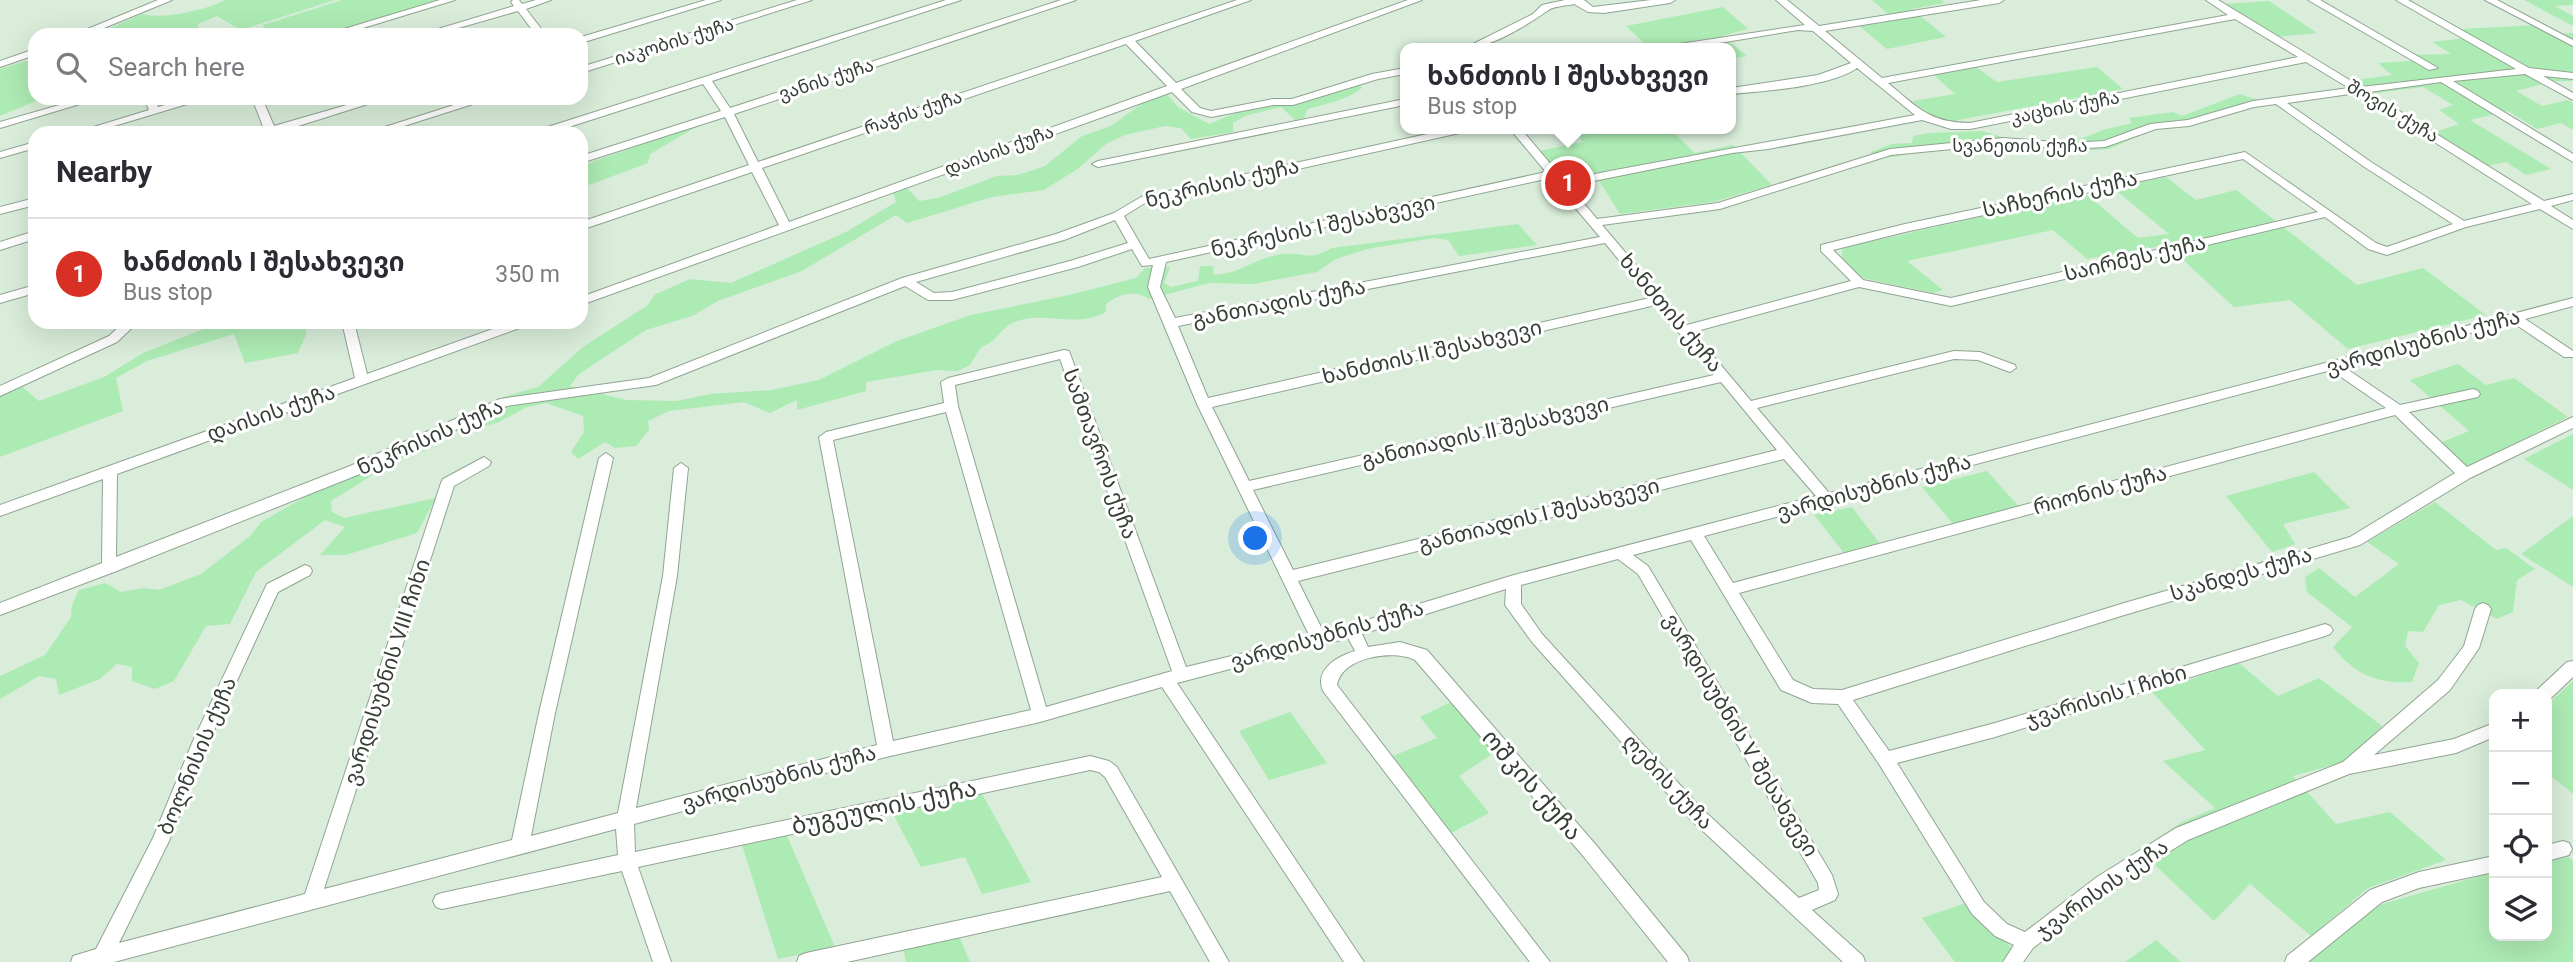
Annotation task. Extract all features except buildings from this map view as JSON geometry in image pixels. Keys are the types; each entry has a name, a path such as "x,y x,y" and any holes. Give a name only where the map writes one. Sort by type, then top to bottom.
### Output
{"street":[{"path":"96,28 167,0"},
{"path":"353,28 450,0"},
{"path":"444,28 517,4 546,0"},
{"path":"588,38 716,0"},
{"name":"იაკობის ქუჩა","path":"588,68 807,0"},
{"path":"561,126 956,0"},
{"name":"ვანის ქუჩა","path":"588,158 1072,0"},
{"name":"რაჭის ქუჩა","path":"588,224 1247,0"},
{"name":"დაისის ქუჩა","path":"588,298 1418,0"},
{"path":"1530,0 1545,7"},
{"path":"1480,43 1536,16 1545,7 1577,0 1591,10 1604,10 1670,0"},
{"name":"კაცხის ქუჩა","path":"1781,0 1923,117 1951,126 1970,126 2306,60"},
{"path":"1703,43 1798,27 1819,29 1999,0"},
{"name":"შოვის ქუჩა","path":"2211,0 2446,143 2573,225"},
{"path":"2313,0 2433,68"},
{"path":"2401,0 2573,97"},
{"path":"2490,0 2572,43"},
{"path":"517,4 536,28"},
{"path":"1882,81 2236,16"},
{"path":"1128,40 1196,110 1211,114 1273,102 1293,102 1376,76 1400,72"},
{"path":"0,64 28,54"},
{"path":"1736,90 1829,77 1854,68 1858,63"},
{"name":"სვანეთის ქუჩა","path":"1595,223 1720,206 1890,152 2003,141 2070,146 2105,144 2154,126 2189,123 2253,104 2355,89 2527,71 2573,76"},
{"path":"705,79 727,111 786,227"},
{"path":"2443,79 2573,159"},
{"path":"2278,101 2367,164 2462,225"},
{"path":"1098,164 1400,103"},
{"path":"0,125 70,105"},
{"path":"152,105 155,112"},
{"path":"104,126 178,105"},
{"path":"259,105 266,126"},
{"path":"288,126 359,105"},
{"path":"394,126 464,105"},
{"name":"ნეკრესის I შესახვევი","path":"1160,261 1558,179 1768,146 1923,117"},
{"name":"ნეკრისის ქუჩა","path":"0,609 355,470 505,402 651,382 906,281 1060,237 1118,215 1142,200 1441,134"},
{"name":"ხანძთის ქუჩა","path":"1522,134 1826,499"},
{"path":"0,155 28,147"},
{"name":"საჩხერის ქუჩა","path":"1858,283 1825,248 1905,228 2245,155 2326,213"},
{"path":"2326,213 2372,246 2387,251 2462,225 2573,197"},
{"path":"0,211 28,203"},
{"name":"საირმეს ქუჩა","path":"1685,330 1858,283 1951,302 2326,213"},
{"path":"1118,215 1146,263 1160,261 1154,287 1171,323"},
{"path":"0,246 28,237"},
{"name":"განთიადის ქუჩა","path":"1320,641 1204,404 1171,323 1609,239"},
{"path":"906,281 932,297 952,296 1134,245"},
{"path":"0,299 28,291"},
{"name":"ხანძთის II შესახვევი","path":"1204,404 1659,300"},
{"name":"ვარდისუბნის ქუჩა","path":"80,962 623,818 886,750 1040,715 1174,677 1320,641 1514,581 2573,302"},
{"path":"2515,318 2569,354"},
{"path":"0,391 113,339 124,329"},
{"path":"350,329 362,381"},
{"name":"დაისის ქუჩა","path":"0,511 505,329"},
{"name":"სამთავროს ქუჩა","path":"951,406 948,382 1064,354 1174,677"},
{"path":"1749,406 1954,355 1980,356 2010,368"},
{"path":"2334,366 2398,410 2465,474"},
{"name":"განთიადის II შესახვევი","path":"1246,487 1724,377"},
{"name":"რიონის ქუჩა","path":"1729,590 2398,410 2473,394"},
{"path":"886,750 826,437 951,406 1040,715"},
{"name":"სკანდეს ქუჩა","path":"1842,697 2355,541 2465,474 2573,422"},
{"name":"განთიადის I შესახვევი","path":"1290,577 1787,453"},
{"path":"520,845 547,713 606,458"},
{"name":"ვარდისუბნის VIII ჩიხი","path":"312,900 448,483 484,462"},
{"path":"662,962 629,861 623,818 629,799 670,576 681,468"},
{"path":"109,568 110,470"},
{"path":"1696,535 1787,685 1812,696 1842,697"},
{"name":"ვარდისუბნის V შესახვევი","path":"1621,554 1643,570 1826,881 1829,894 1796,908"},
{"name":"ბოლნისის ქუჩა","path":"102,957 160,841 201,741 272,588 305,571"},
{"name":"ღების ქუჩა","path":"1514,581 1513,605 1537,638 1696,814 1856,962"},
{"path":"2348,766 2444,685 2471,648 2483,609"},
{"path":"1352,631 1364,654"},
{"name":"ჯვარისის I ჩიხი","path":"1885,759 1995,730 2325,631"},
{"name":"ოშკის ქუჩა","path":"1541,962 1329,685 1330,675 1337,663 1396,648 1411,649 1421,655 1590,851 1680,962"},
{"path":"2549,689 2573,667"},
{"path":"1174,677 1355,962"},
{"name":"ჯვარისის ქუჩა","path":"1842,697 1885,759 1978,908 2001,930 2027,942 2104,883 2182,834 2348,766 2456,746 2489,732"},
{"name":"ბუგეულის ქუჩა","path":"442,901 1090,763 1111,772 1220,962"},
{"path":"2294,962 2376,896 2419,880 2489,865"},
{"path":"806,962 1175,882"},
{"path":"2012,962 2027,942"}],"green space":[{"path":"225,0 335,0 247,28 238,28 217,16 198,24 198,28 111,28 142,14 160,16 207,7"},
{"path":"342,0 443,0 354,25 355,28 264,28 263,25"},
{"path":"1872,0 1941,0 1945,3 1912,9 1946,37 1887,49 1858,25 1894,19"},
{"path":"2524,0 2573,0 2573,5 2555,6 2573,16 2573,26"},
{"path":"2269,1 2317,33 2277,37 2222,4"},
{"path":"1723,7 1748,29 1722,36 1731,43 1644,43 1626,26"},
{"path":"2536,25 2551,34 2573,33 2573,81 2554,81 2516,91 2542,106 2568,100 2573,103 2573,130 2561,123 2537,129 2508,111 2470,120 2551,169 2526,175 2506,162 2487,166 2435,132 2459,124 2439,110 2453,105 2423,87 2368,94 2341,76 2355,80 2392,75 2378,63 2411,61 2404,55 2451,54 2432,42 2474,37 2461,29"},
{"path":"1736,47 1747,56 1736,58"},
{"path":"28,60 28,104 0,116 0,69"},
{"path":"1976,67 1997,82 2097,67 2123,89 1948,122 1927,113 1913,101 1955,94 1934,75"},
{"path":"1359,84 1362,88 1349,96 1308,109 1304,118 1295,120 1281,107 1245,116 1233,123 1233,132 1191,139 1181,128 1165,126 1125,135 1106,144 1079,168 1044,190 992,197 907,223 896,215 802,271 718,301 692,316 646,330 579,374 570,386 626,400 676,401 710,394 771,390 819,380 897,341 971,315 1136,278 1145,268 1170,267 1164,283 1171,287 1198,281 1200,266 1213,266 1214,275 1224,274 1275,255 1312,256 1332,248 1518,224 1537,245 1459,256 1448,240 1433,238 1367,249 1336,259 1317,272 1253,284 1209,283 1149,299 1138,294 1127,294 1106,304 1106,312 1095,317 1037,318 1015,322 981,347 970,365 958,371 937,370 866,382 866,391 797,410 797,400 770,413 744,402 669,411 648,421 649,430 636,446 615,448 605,442 578,459 571,452 584,432 583,416 546,403 527,407 497,423 456,432 424,451 395,461 331,501 332,512 344,518 436,498 417,533 346,555 320,555 345,527 325,520 256,572 230,624 206,626 174,681 155,689 132,681 132,667 117,664 100,679 59,695 56,679 39,676 0,699 0,676 45,655 71,617 72,605 79,590 105,583 121,592 144,588 159,590 201,574 249,537 261,522 314,492 453,420 506,396 538,387 583,347 648,305 654,295 690,279 731,283 846,232 896,202 893,192 907,188 919,201 938,198 997,176 1018,175 1045,166 1082,136 1111,126 1141,104 1167,94 1178,107 1209,124 1243,110"},
{"path":"2240,94 2258,100 2150,131 2109,149 2046,153 1943,149 1872,160 1871,152 1892,144 1912,143 1913,136 1929,133 1983,131 2005,138 2055,141 2083,138 2132,123 2129,118 2173,112 2182,116"},
{"path":"705,122 650,154 648,163 588,185 588,164"},
{"path":"1577,134 1675,134 1695,153 1733,145 1772,185 1713,202 1620,214 1593,171 1561,178 1539,151 1583,142"},
{"path":"2166,177 2196,200 2236,190 2357,285 2423,268 2486,315 2348,349 2290,300 2234,307 2167,245 2087,259 2053,230 1907,261 1943,290 1933,293 1862,278 1841,259 1843,248 2085,193 2138,238 2169,234 2113,188"},
{"path":"203,329 306,329 306,335 298,353 245,363 234,334 147,361 116,378 123,411 0,457 0,393 19,384 39,401 104,377 143,353"},
{"path":"2458,364 2486,385 2514,378 2568,417 2466,468 2440,443 2469,431 2410,380"},
{"path":"2573,434 2573,490 2524,459"},
{"path":"1987,471 2020,508 1954,525 1922,487"},
{"path":"2314,472 2350,508 2283,524 2295,544 2272,552 2226,496"},
{"path":"2435,502 2496,550 2506,548 2535,569 2517,580 2513,612 2497,619 2461,600 2439,605 2423,632 2408,631 2405,646 2419,663 2412,682 2388,681 2368,676 2350,665 2333,647 2352,627 2307,592 2305,577 2319,568 2355,597 2399,564 2367,542"},
{"path":"1852,507 1881,545 1844,553 1814,515"},
{"path":"2573,516 2573,587 2521,554"},
{"path":"2239,663 2278,696 2319,678 2382,726 2348,761 2293,776 2336,824 2390,812 2446,860 2368,888 2311,936 2250,884 2214,921 2139,850 2182,822 2215,808 2163,761 2205,750 2152,692"},
{"path":"2573,681 2573,794 2552,777 2552,700"},
{"path":"1451,702 1495,752 1459,776 1489,813 1451,833 1393,756 1437,738 1420,717"},
{"path":"1290,712 1327,763 1269,780 1239,731"},
{"path":"981,792 1031,882 982,894 965,857 921,867 892,812"},
{"path":"787,836 835,947 778,959 742,845"},
{"path":"2565,854 2573,861 2573,962 2308,962 2379,905 2489,873 2489,941 2552,941 2552,858"},
{"path":"1966,903 1989,930 2013,948 2003,962 1955,962 1922,918"},
{"path":"959,936 970,962 906,962 903,947"},
{"path":"2156,940 2181,962 2125,962"}],"place":[{"name":"ხანძთის I შესახვევი","path":"1568,183"}]}
